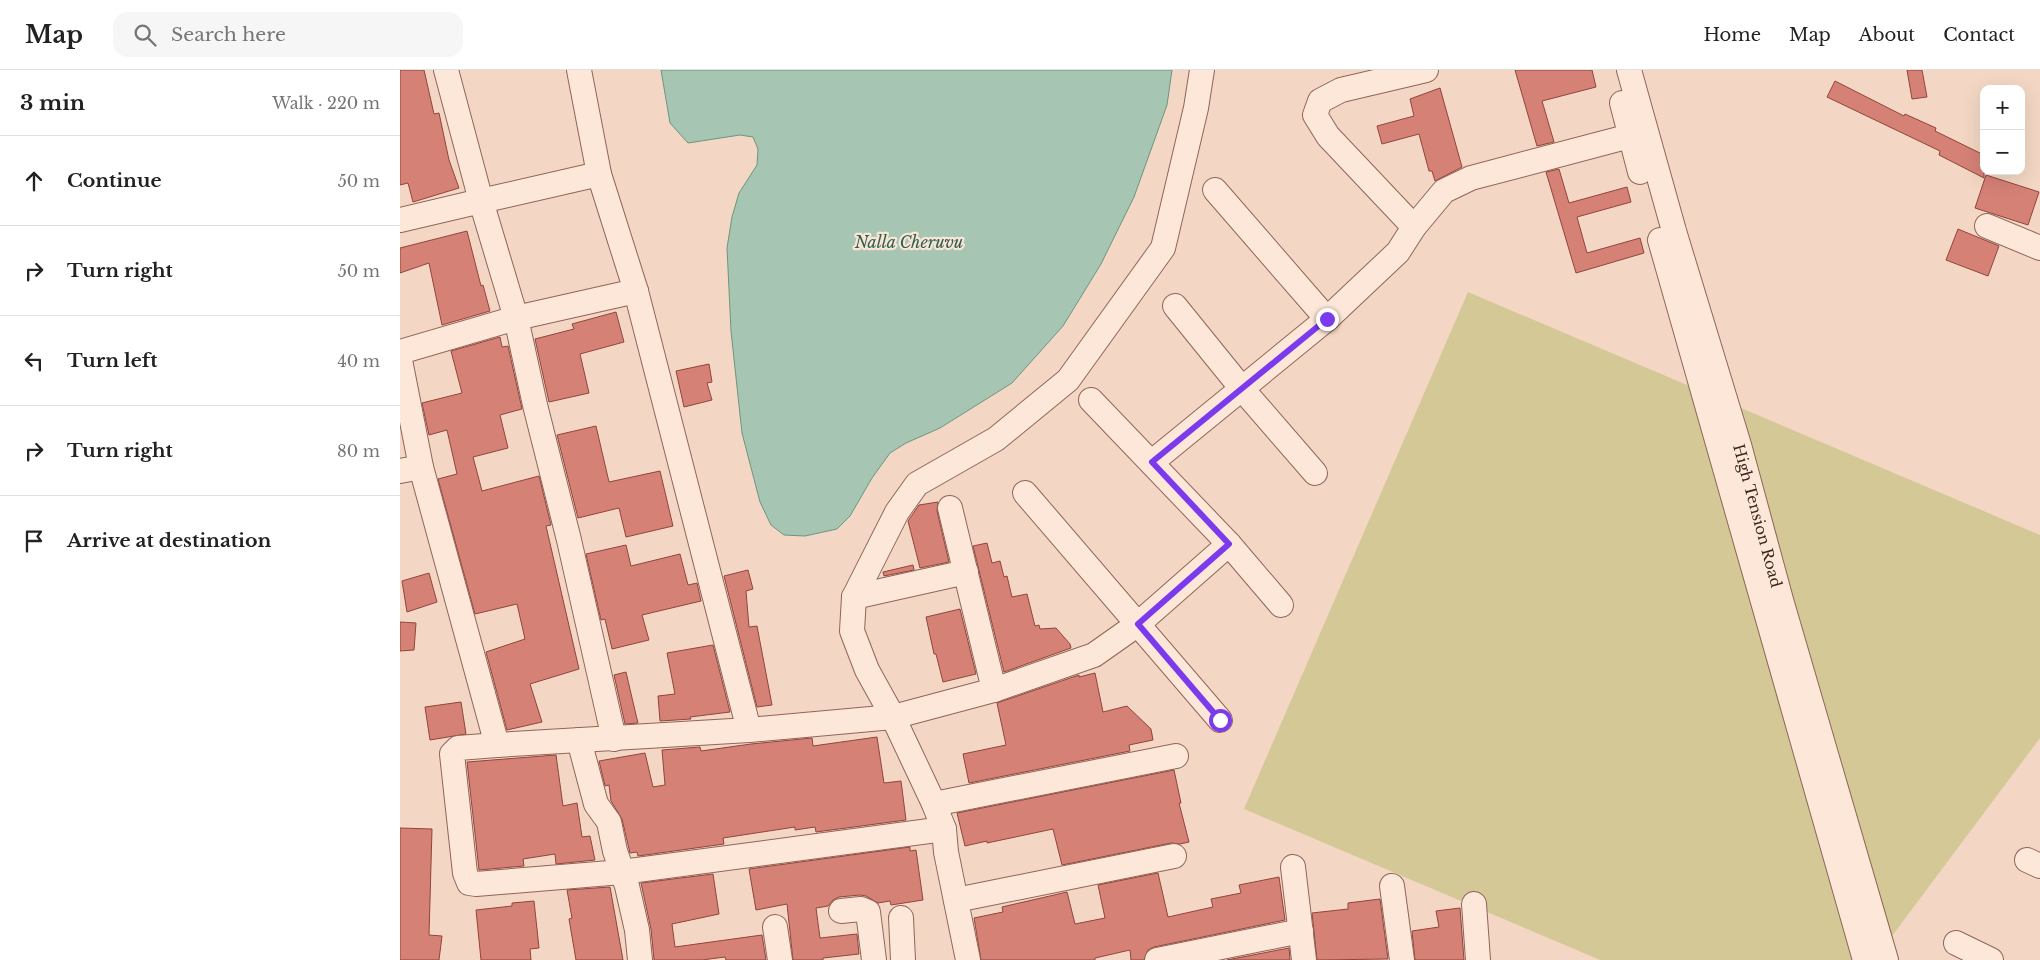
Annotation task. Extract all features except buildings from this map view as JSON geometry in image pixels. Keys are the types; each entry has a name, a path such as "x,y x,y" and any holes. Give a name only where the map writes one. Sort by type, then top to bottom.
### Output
{"street":[{"path":"446,70 481,202 516,318 614,738"},
{"path":"578,70 599,174 636,291 749,730"},
{"path":"968,960 946,852 944,829 893,717 867,670 852,631 854,597 897,512 917,484 996,439 1068,380 1163,248 1196,108 1202,70"},
{"path":"1414,228 1328,136 1316,115 1320,101 1341,90 1426,70"},
{"name":"High Tension Road","path":"1629,70 1630,136 1684,294"},
{"name":"High Tension Road","path":"1629,70 1684,294 1865,960"},
{"path":"1152,462 1243,390 1327,319 1398,252 1414,228 1444,191 1471,178 1630,136"},
{"path":"400,220 599,174"},
{"path":"1216,190 1327,319"},
{"path":"1987,226 2040,248"},
{"path":"400,352 516,318 636,291"},
{"path":"1175,306 1243,390 1315,473"},
{"name":"High Tension Road","path":"1702,357 1886,960"},
{"path":"400,360 411,469 498,745"},
{"path":"1091,400 1229,544 1281,605"},
{"path":"1025,493 1220,720"},
{"path":"950,508 994,690"},
{"path":"944,829 622,872 469,883 465,874 452,754 458,748 749,730 893,717 994,690 1094,655 1138,624 1229,544"},
{"path":"854,597 966,572"},
{"path":"579,740 596,804 610,822 637,930 640,960"},
{"path":"934,804 1176,756"},
{"path":"956,900 1174,856"},
{"path":"1293,867 1304,960"},
{"path":"1392,886 1402,960"},
{"path":"1474,904 1478,960"},
{"path":"841,911 861,909 868,912 874,960"},
{"path":"901,918 903,960"},
{"path":"775,927 780,960"},
{"path":"1158,960 1301,931"},
{"path":"1956,943 1991,960"}],"shaded area":[{"path":"1468,292 2040,535 2040,738 1874,960 1600,960 1244,809"}],"water":[{"name":"Nalla Cheruvu","path":"661,70 1172,70 1167,105 1134,197 1101,264 1063,326 1012,383 940,428 906,443 890,453 872,478 850,516 837,529 805,536 784,535 771,525 760,502 742,433 731,331 727,248 732,217 739,193 757,165 758,149 753,137 740,135 688,143 670,123"}],"route":[{"path":"1220,720 1138,624 1229,544 1152,462 1243,390 1327,319"}]}
